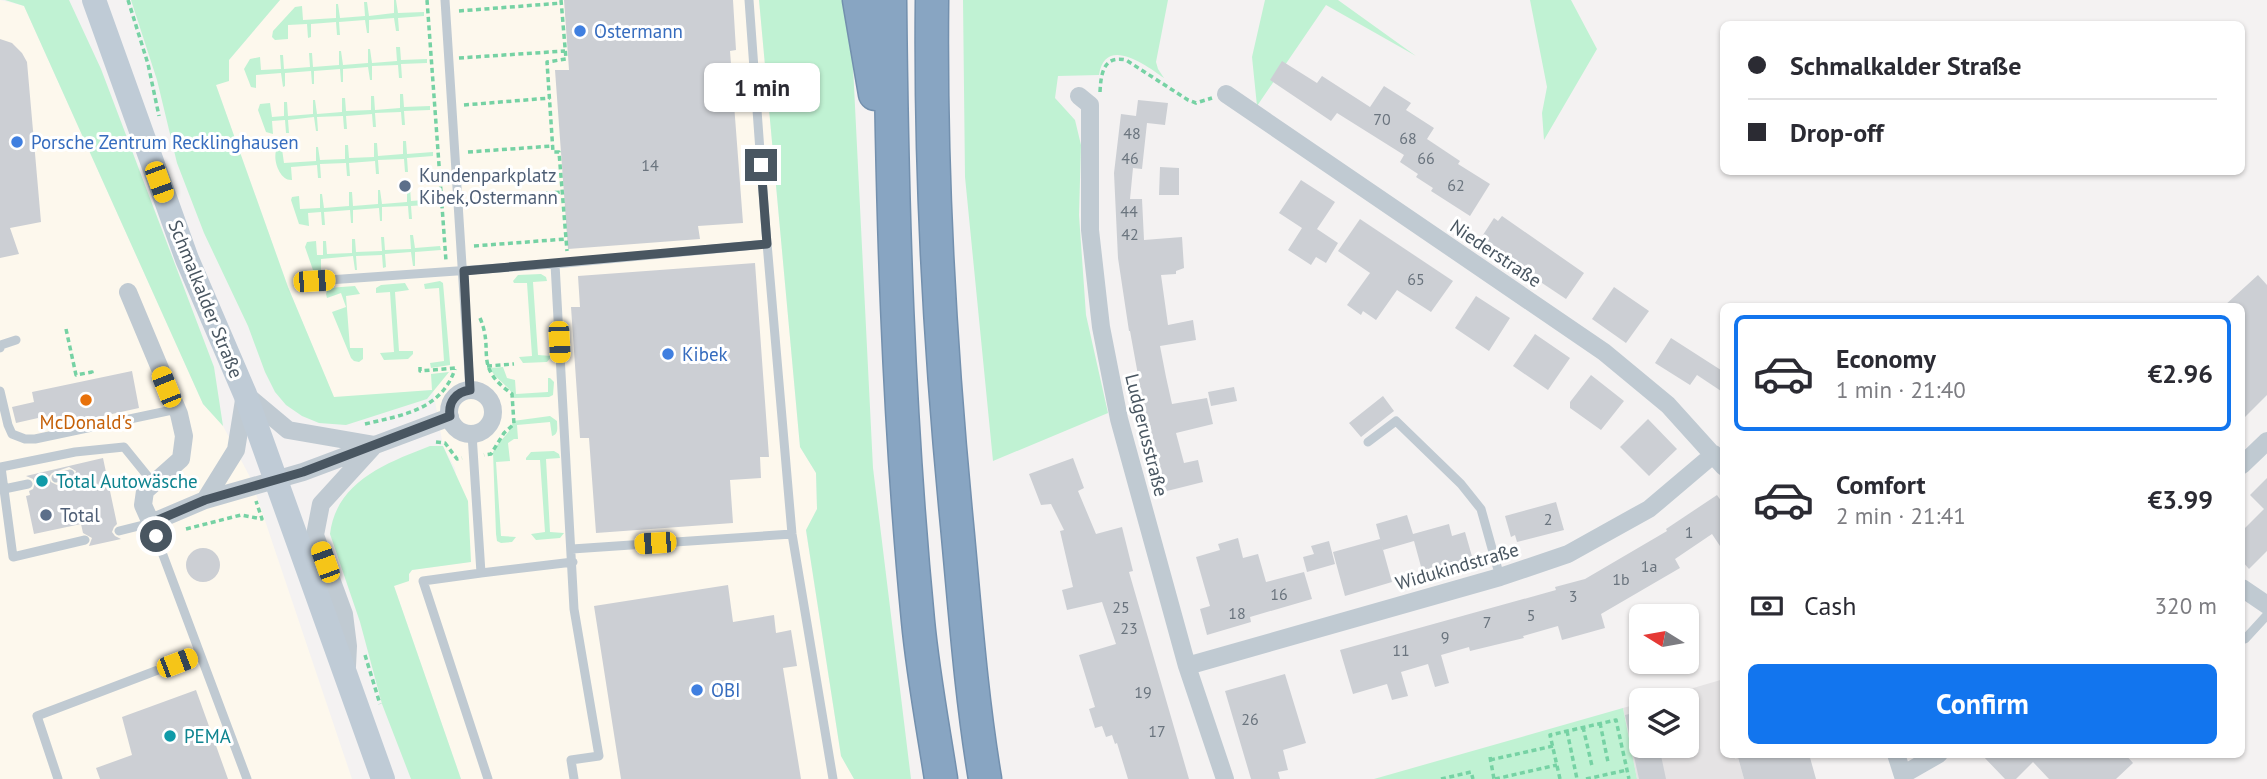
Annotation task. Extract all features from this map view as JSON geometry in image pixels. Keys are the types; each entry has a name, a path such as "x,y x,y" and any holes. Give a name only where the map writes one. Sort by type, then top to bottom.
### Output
{"highway":[{"path":"859,0 892,196"},
{"path":"890,0 892,196 905,478 918,624 941,779"},
{"path":"932,0 931,82 939,315 975,718 985,779"}],"main road":[{"name":"Schmalkalder Straße","path":"94,0 187,258 246,394 383,779"}],"street":[{"name":"Niederstraße","path":"1226,94 1604,352 1668,405 1719,461"},
{"name":"Ludgerusstraße","path":"1084,101 1090,230 1101,327 1119,419 1187,666 1225,779"},
{"path":"128,292 177,409 184,436 180,458 145,491 144,505 151,523 205,500 276,480 450,416"},
{"path":"470,390 488,398 493,410 485,428 466,433 456,427 449,410 458,394 470,390"},
{"path":"246,394 288,430 375,444"},
{"path":"205,500 236,450 246,394"},
{"path":"2245,463 2267,441"},
{"path":"347,674 348,646 344,614 315,535 321,504 375,444"},
{"name":"Widukindstraße","path":"1187,666 1500,577 1568,554 1649,509 1719,461"},
{"path":"2245,590 2267,605"},
{"path":"1897,758 1904,777 1934,758"}],"lane":[{"path":"445,0 470,390"},
{"path":"749,0 792,534 833,779"},
{"path":"314,281 555,264 767,244"},
{"path":"555,264 574,609 598,756 571,760 574,779"},
{"path":"0,348 1,345 16,340"},
{"path":"0,391 12,434 25,439 177,409"},
{"path":"1368,442 1396,421 1461,484 1481,509 1500,577"},
{"path":"472,433 481,573"},
{"path":"85,540 13,557 1,467 75,452 124,447 154,484"},
{"path":"75,452 78,463"},
{"path":"56,478 70,474"},
{"path":"4,489 28,484"},
{"path":"119,531 151,523 247,779"},
{"path":"572,549 792,534"},
{"path":"488,779 423,581 573,562"},
{"path":"2245,639 2267,615"},
{"path":"58,779 37,716 200,654"}],"path":[{"path":"428,14 561,2 566,59 547,62 553,152 559,152 567,263"},
{"path":"432,60 565,51"},
{"path":"1084,101 1100,105 1101,74 1109,61 1118,58 1126,60 1196,103 1226,94"},
{"path":"435,107 550,98"},
{"path":"550,107 557,107"},
{"path":"438,154 553,146"},
{"path":"442,201 562,192"},
{"path":"445,248 566,239"},
{"path":"476,246 477,270"},
{"path":"432,443 444,443 457,458 491,454 504,433 514,424 512,394 496,380 487,366 483,325 479,315"},
{"path":"66,329 76,375 92,374"},
{"path":"1560,779 1550,736 1616,720 1629,779"},
{"path":"1600,723 1608,762"},
{"path":"1583,727 1592,766"},
{"path":"1567,731 1577,779"},
{"path":"1553,746 1490,759 1495,779 1557,765"},
{"path":"1586,779 1627,770"},
{"path":"1441,779 1471,772 1473,779"}],"shaded area":[{"path":"0,0 24,6 203,404 223,426 251,479 352,779 0,779"},
{"path":"280,0 759,0 800,447 816,473 817,509 806,531 841,756 854,779 461,779 394,586 410,579 412,570 470,562 455,468 443,446 433,390 334,398 288,287 216,85 229,80 229,60"},
{"path":"1720,680 1720,758 1738,758 1744,779 1637,779 1633,758 1699,758 1699,688 1693,688"},
{"path":"1629,706 1629,738 1623,708"}],"green space":[{"path":"5,0 69,0 101,69 214,367 223,426 203,404 24,6"},
{"path":"131,0 280,0 229,60 229,81 216,85 288,287 334,397 432,390 431,374 449,372 427,399 346,425 319,423 302,416 286,405 275,392 248,326 204,233 177,163 157,80"},
{"path":"394,0 398,13 424,12 424,16 398,18 399,31 396,31 394,18 369,20 369,33 365,20 339,22 340,35 337,35 336,22 311,24 311,37 308,38 307,24 288,25 288,39 275,40 272,37 273,31 295,7 302,6 303,20 336,18 338,4 340,18 365,16 364,2 367,2 369,16 394,13"},
{"path":"759,0 844,0 853,66 873,468 911,779 854,779 841,756 806,530 817,509 816,473 800,447"},
{"path":"963,0 1168,0 1156,62 1164,78 1137,61 1117,55 1109,57 1103,63 1099,75 1058,76 1055,98 1075,120 1081,145 1079,215 1086,315 1108,413 993,461 965,177"},
{"path":"1265,0 1338,0 1416,56 1326,5 1257,106 1252,57"},
{"path":"1530,0 1571,0 1597,49 1544,140 1542,113 1547,87"},
{"path":"396,47 400,47 401,60 427,59 427,63 401,64 402,78 399,78 398,65 372,66 372,80 368,67 343,69 343,82 340,69 314,71 314,84 311,71 285,73 283,87 281,73 256,75 256,88 251,87 244,69 250,59 260,57 261,70 281,69 280,55 283,55 284,69 310,67 309,53 312,53 313,67 339,65 339,51 343,65 368,63 368,49 372,63 397,61"},
{"path":"400,94 403,94 404,107 430,106 430,110 404,111 405,125 402,125 401,112 375,113 376,127 373,127 372,114 346,116 347,129 344,129 343,116 317,117 318,131 314,117 288,120 289,133 286,133 285,120 272,121 273,134 266,132 258,110 260,104 270,103 272,117 284,116 284,102 287,102 288,116 313,114 315,100 317,114 342,112 342,98 345,98 346,111 371,110 371,96 374,96 375,110 400,108"},
{"path":"403,141 406,141 407,154 433,152 433,156 407,158 408,172 405,172 404,159 378,160 379,174 376,174 375,161 349,163 350,176 347,176 346,163 320,164 321,178 318,178 317,165 291,167 292,180 281,174 276,160 276,151 282,149 284,163 316,161 316,147 320,160 345,159 345,145 348,145 349,158 374,157 374,143 377,143 378,156 403,154"},
{"path":"407,188 410,188 411,201 437,199 437,204 411,206 412,219 409,219 408,206 382,207 382,221 379,208 353,210 353,223 350,210 324,212 325,225 322,225 321,212 308,213 309,226 299,224 291,200 292,197 299,196 300,209 320,208 322,194 324,208 349,206 349,192 352,192 353,206 378,204 380,190 382,204 407,202"},
{"path":"410,235 413,235 415,248 440,246 441,250 415,252 415,266 411,252 385,254 386,267 383,268 382,255 356,256 357,270 353,256 321,259 321,273 313,270 305,247 307,242 316,241 317,255 323,255 323,241 326,241 327,254 352,253 352,239 355,239 356,252 382,251 381,237 384,237 385,250 411,249"},
{"path":"541,274 547,281 533,282 538,355 552,356 547,362 523,363 519,357 532,356 527,283 513,281 518,275"},
{"path":"440,281 443,283 450,365 431,368 430,363 444,361 439,288 425,289 424,284"},
{"path":"405,283 409,290 395,292 399,351 413,351 413,354 408,359 384,360 380,353 394,352 390,292 376,293 376,288 381,285"},
{"path":"355,286 360,294 346,296 350,348 363,348 363,359 359,362 351,358 332,312 346,307 341,293 327,298 326,294 328,288"},
{"path":"503,367 507,378 515,380 516,394 548,392 550,378 554,382 553,395 514,398 490,368"},
{"path":"550,416 557,421 556,434 552,436 550,422 517,425 518,439 508,443 510,461 496,462 501,536 516,537 512,542 501,543 497,541 496,534 493,452 513,421"},
{"path":"430,446 443,446 468,501 471,562 412,570 409,581 394,586 461,779 411,779 382,704 360,622 330,534 334,516 353,488 381,468"},
{"path":"554,451 560,458 546,459 550,532 564,533 560,538 536,540 531,534 545,532 540,460 526,458 531,452"},
{"path":"1623,708 1629,738 1629,758 1633,758 1637,779 1374,779"}],"building":[{"path":"564,0 733,0 736,50 730,51 743,223 698,226 700,239 568,249 555,70 569,70"},
{"name":"Porsche Zentrum Recklinghausen","path":"0,39 12,43 27,62 41,222 10,228 19,254 0,258"},
{"path":"1282,61 1317,83 1322,76 1370,107 1384,86 1411,103 1406,110 1434,128 1427,139 1460,161 1458,164 1490,184 1470,216 1431,191 1433,188 1400,162 1404,155 1337,113 1331,121 1270,80"},
{"path":"1138,100 1168,103 1165,125 1147,123 1142,169 1133,168 1130,199 1142,199 1144,240 1182,237 1184,268 1176,271 1176,274 1161,275 1168,325 1193,320 1196,340 1160,346 1172,404 1207,398 1213,424 1176,433 1184,463 1198,460 1203,482 1163,492 1148,430 1118,258 1114,173 1121,114 1136,116"},
{"path":"1160,167 1179,168 1179,195 1159,195"},
{"path":"1301,180 1335,202 1317,229 1338,243 1326,263 1316,257 1311,265 1288,250 1302,228 1279,213"},
{"path":"1502,216 1584,273 1566,299 1479,241 1494,218 1498,221"},
{"path":"1360,219 1453,281 1431,312 1397,290 1376,320 1363,311 1361,315 1347,305 1370,273 1338,251"},
{"name":"Kibek","path":"755,263 769,457 760,457 761,478 730,480 733,523 596,533 589,438 580,438 571,307 580,307 578,276"},
{"path":"2258,275 2267,285 2267,395 2245,417 2245,303 2227,303"},
{"path":"1614,287 1649,311 1626,343 1592,319"},
{"path":"1476,296 1510,318 1489,351 1455,328"},
{"path":"1535,334 1570,358 1548,390 1513,366"},
{"path":"1671,338 1720,369 1720,390 1697,375 1690,385 1655,363"},
{"name":"McDonald's","path":"132,371 139,408 40,430 38,418 16,423 12,407 34,402 32,392"},
{"path":"1591,375 1624,401 1601,430 1570,408 1570,402"},
{"path":"1234,387 1237,401 1211,406 1208,392"},
{"path":"1383,396 1394,411 1361,437 1349,423"},
{"path":"1648,419 1677,449 1649,476 1620,447"},
{"path":"103,458 117,524 112,532 121,539 89,546 92,538 83,533 81,524 34,534 26,496 30,495 29,491 35,483 26,476","holes":["69,467 76,471 74,479 57,485 51,482 49,477 52,473"]},
{"path":"1073,458 1084,488 1078,491 1096,534 1122,527 1133,571 1129,572 1189,779 1128,779 1112,735 1106,737 1102,726 1095,728 1089,709 1095,707 1079,655 1116,644 1102,602 1067,610 1062,590 1073,587 1060,531 1064,530 1051,504 1041,505 1029,474"},
{"path":"2267,478 2267,551 2249,569 2245,564 2245,528 2264,509 2250,495"},
{"path":"1717,495 1720,499 1720,546 1712,534 1675,559 1680,568 1601,614 1605,628 1562,640 1558,626 1523,636 1524,638 1470,651 1469,647 1441,655 1449,683 1435,687 1428,664 1401,672 1408,696 1392,700 1387,684 1353,694 1340,650 1556,590 1555,587 1585,579 1667,531 1666,529"},
{"path":"1556,502 1564,530 1517,542 1515,535 1511,537 1505,516"},
{"path":"1407,515 1413,534 1449,524 1452,536 1465,532 1473,560 1423,574 1414,541 1383,550 1376,524"},
{"path":"1238,538 1243,558 1258,554 1266,582 1304,572 1312,599 1250,617 1251,622 1207,635 1200,609 1210,606 1196,557 1220,550 1218,544"},
{"path":"1380,539 1392,582 1345,596 1333,552"},
{"path":"1329,541 1335,564 1307,572 1303,557 1314,554 1311,546"},
{"path":"203,548 215,553 220,565 215,577 203,582 191,577 186,565 191,553"},
{"name":"OBI","path":"728,585 733,622 774,615 776,633 791,630 797,666 783,668 801,779 621,779 594,606"},
{"path":"1285,674 1306,743 1283,750 1288,770 1278,772 1280,779 1251,779 1225,691"},
{"name":"PEMA","path":"196,690 228,779 100,779 96,768 132,755 122,717"},
{"path":"1629,714 1629,733 1625,715"},
{"path":"1634,758 1662,758 1666,779 1639,779"},
{"path":"1738,758 1810,758 1816,779 1744,779"},
{"path":"1985,758 2129,758 2133,763 2116,779 2049,779 2033,762 2016,779 2005,779"}],"place":[{"name":"Ostermann","path":"580,31"},
{"name":"Porsche Zentrum Recklinghausen","path":"17,142"},
{"name":"Kundenparkplatz Kibek,Ostermann","path":"405,186"},
{"name":"Kibek","path":"668,354"},
{"name":"McDonald's","path":"86,400"},
{"name":"Total Autowäsche","path":"42,481"},
{"name":"Total","path":"46,515"},
{"name":"OBI","path":"697,690"},
{"name":"PEMA","path":"170,736"}],"route":[{"path":"156,536 151,523 205,500 303,472 450,416 449,410 454,398 470,390 464,271 767,244 761,165"}]}
